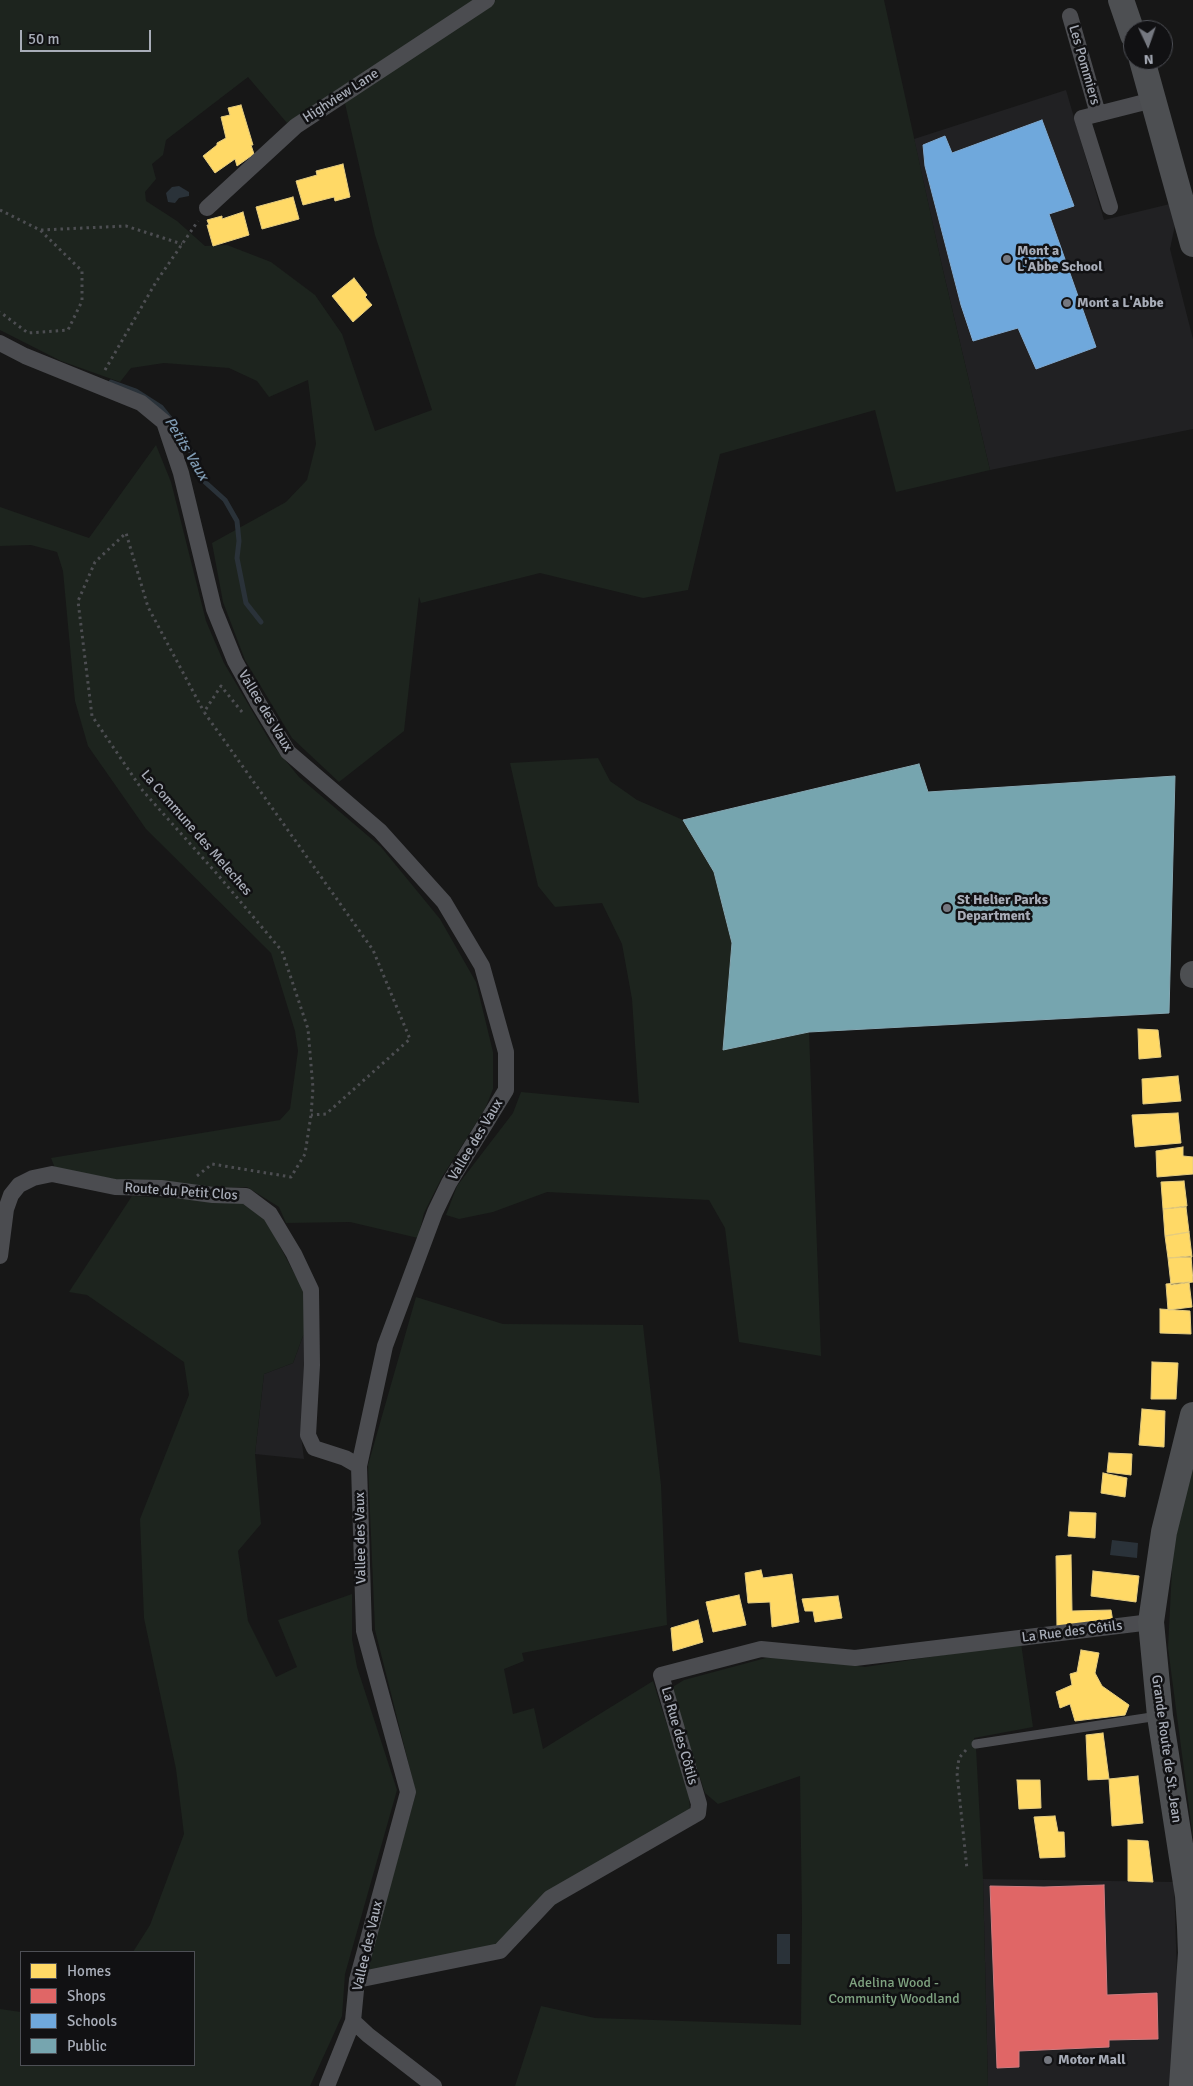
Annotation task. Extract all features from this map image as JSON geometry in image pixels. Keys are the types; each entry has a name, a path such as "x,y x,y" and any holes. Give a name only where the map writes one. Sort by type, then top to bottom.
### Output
{"main road":[{"path":"1121,0 1128,20"},
{"path":"1145,70 1193,244"},
{"name":"Grande Route de St. Jean","path":"1182,2086 1191,1953 1188,1896 1160,1716 1151,1622 1164,1532 1193,1415"}],"street":[{"name":"Highview Lane","path":"207,208 296,126 487,0"},
{"name":"Les Pommiers","path":"1070,16 1098,114"},
{"name":"Les Pommiers","path":"1110,207 1082,118 1153,100"},
{"name":"Vallee des Vaux","path":"0,343 25,356 142,402 164,422 181,473 214,609 236,661 257,701 288,752 380,831 444,902 482,966 506,1052 506,1090 449,1183 435,1212 385,1346 360,1466 364,1632 408,1792 357,1980 353,2021 328,2086"},
{"name":"Route du Petit Clos","path":"0,1256 6,1209 11,1195 19,1185 33,1178 52,1174 115,1187 161,1188 212,1195 246,1196 270,1214 294,1254 310,1290 312,1366 308,1435 314,1448 345,1458 360,1466"},
{"name":"La Rue des Côtils","path":"357,1980 500,1952 550,1898 698,1813 699,1804 661,1675 761,1649 855,1658 1151,1622"},
{"path":"353,2021 368,2035 434,2086"}],"lane":[{"path":"976,1744 1160,1716"}],"path":[{"path":"106,368 156,282 207,208"},
{"path":"0,210 40,230 82,271 82,301 68,330 28,333 0,312"},
{"path":"40,230 126,226 182,244"},
{"name":"La Commune des Meleches","path":"212,1195 196,1176 212,1164 291,1177 305,1154 313,1088 308,1029 282,951 218,875 143,791 92,716 78,601 95,562 126,533 148,606 204,712 373,950 410,1039 326,1114 311,1115"},
{"path":"204,712 221,686 246,716"},
{"path":"967,1868 957,1772 959,1758 967,1749 976,1744"}],"shaded area":[{"name":"Mont a L'Abbe","path":"1066,90 1104,220 1170,204 1175,225 1170,249 1193,339 1193,429 990,470 914,139"},
{"path":"179,186 189,192 189,196 179,198 175,203 168,202 166,193 172,187"},
{"path":"308,1335 301,1435 304,1459 255,1454 264,1374 293,1363 303,1336"},
{"path":"1112,1540 1138,1543 1137,1558 1110,1555"},
{"name":"Motor Mall","path":"983,1879 1174,1882 1178,2007 1172,2086 988,2086"},
{"path":"777,1934 790,1934 790,1964 777,1964"}],"green space":[{"path":"0,0 475,0 287,123 248,77 166,140 163,155 152,164 156,179 145,192 146,201 177,221 205,246 227,245 271,262 315,295 342,334 375,431 432,410 375,235 344,99 496,0 884,0 942,266 990,470 896,492 875,410 720,454 688,590 643,598 540,573 421,603 419,597 404,731 339,782 292,738 245,660 223,602 212,543 286,502 307,480 316,444 308,380 269,397 257,381 229,368 164,363 131,368 120,382 61,361 0,330"},
{"path":"156,445 171,482 206,621 224,663 271,743 299,777 381,847 440,919 476,982 493,1052 493,1089 485,1109 442,1177 424,1213 418,1238 350,1222 286,1223 279,1207 247,1187 218,1188 119,1180 55,1168 51,1158 280,1120 290,1109 298,1051 295,1031 271,953 146,829 88,746 75,701 63,571 57,552 31,545 0,546 0,507 89,538"},
{"path":"598,758 610,781 637,800 683,820 714,872 732,943 723,1050 809,1032 821,1356 739,1342 725,1228 709,1200 547,1192 493,1212 459,1219 446,1215 457,1186 513,1113 521,1092 639,1103 632,999 622,944 602,903 555,907 538,886 510,763"},
{"path":"132,1196 244,1202 264,1216 304,1292 308,1335 303,1336 293,1363 264,1374 255,1454 261,1524 238,1551 248,1621 276,1677 297,1667 278,1620 352,1594 352,1639 357,1667 397,1790 345,1974 342,2016 310,2086 0,2086 0,2009 20,2012 20,2066 195,2066 195,1951 134,1951 150,1925 184,1834 176,1769 144,1618 140,1519 189,1395 184,1362 87,1295 69,1292"},
{"path":"416,1297 503,1324 643,1325 661,1485 667,1625 522,1653 524,1661 504,1669 513,1714 534,1708 543,1749 653,1681 689,1794 690,1811 496,1946 366,1972 416,1793 375,1630 368,1465"},
{"path":"1193,1458 1193,1838 1168,1648 1173,1549"},
{"name":"Adelina Wood - Community Woodland","path":"1021,1643 1033,1727 974,1738 983,1879 988,2086 515,2086 541,2006 595,2018 801,2025 800,1776 718,1804 705,1793 671,1688 684,1680 777,1655 865,1667"}],"building: Homes":[{"path":"241,105 254,154 237,166 235,159 215,173 203,156 217,143 226,138 221,117 230,115 228,108"},
{"path":"343,164 350,197 335,201 334,197 303,205 296,181 317,175 316,171"},
{"path":"293,197 299,219 262,229 256,207"},
{"path":"243,212 249,235 213,246 207,220 222,216 222,219"},
{"path":"354,278 372,305 353,322 332,296"},
{"path":"1138,1029 1158,1030 1161,1057 1139,1059"},
{"path":"1178,1076 1181,1101 1143,1104 1142,1079"},
{"path":"1178,1113 1181,1143 1135,1147 1132,1115"},
{"path":"1183,1147 1183,1156 1193,1157 1193,1174 1157,1177 1156,1151"},
{"path":"1184,1181 1187,1206 1163,1209 1161,1182"},
{"path":"1186,1207 1189,1232 1165,1236 1163,1209"},
{"path":"1189,1232 1192,1257 1168,1258 1165,1236"},
{"path":"1191,1256 1193,1282 1171,1285 1168,1258"},
{"path":"1189,1282 1192,1307 1168,1310 1166,1284"},
{"path":"1160,1309 1190,1311 1191,1334 1160,1333"},
{"path":"1152,1362 1178,1363 1176,1399 1151,1399"},
{"path":"1142,1409 1165,1411 1164,1447 1139,1445"},
{"path":"1109,1453 1132,1454 1131,1475 1107,1472"},
{"path":"1103,1473 1127,1478 1125,1497 1101,1493"},
{"path":"1070,1512 1096,1513 1095,1538 1068,1536"},
{"path":"1071,1555 1072,1611 1111,1610 1113,1622 1057,1629 1056,1556"},
{"path":"761,1570 763,1578 792,1574 799,1622 772,1627 770,1602 748,1603 745,1573"},
{"path":"1093,1571 1139,1576 1136,1602 1091,1596"},
{"path":"739,1595 746,1625 713,1632 706,1602"},
{"path":"838,1596 842,1618 815,1622 813,1611 805,1611 802,1599"},
{"path":"698,1620 703,1642 673,1651 671,1628"},
{"path":"1081,1650 1099,1653 1095,1673 1102,1686 1129,1705 1125,1715 1075,1721 1070,1704 1060,1708 1056,1692 1072,1685 1070,1674 1077,1672"},
{"path":"1103,1733 1109,1779 1088,1780 1086,1735"},
{"path":"1138,1776 1143,1823 1112,1826 1109,1779"},
{"path":"1017,1780 1040,1780 1041,1808 1019,1809"},
{"path":"1055,1816 1058,1832 1064,1832 1065,1857 1040,1858 1034,1817"},
{"path":"1128,1840 1148,1841 1153,1882 1128,1881"}],"building: Shops":[{"path":"1104,1885 1107,1995 1157,1993 1158,2039 1109,2040 1109,2047 1019,2051 1019,2067 997,2068 990,1886"}],"building: Schools":[{"name":"Mont a L'Abbe School","path":"1042,120 1074,206 1049,214 1096,347 1036,369 1018,328 973,341 961,305 925,166 923,145 945,136 952,153"}],"building: Public":[{"name":"St Helier Parks Department","path":"919,764 928,792 1175,776 1169,1013 809,1032 723,1050 732,943 714,872 683,820"}],"waterway":[{"name":"Petits Vaux","path":"111,382 136,391 161,407 173,422 190,450 205,482 225,500 237,521 239,541 237,558 246,603 261,622"}],"place":[{"name":"Mont a L'Abbe School","path":"1007,259"},
{"name":"Mont a L'Abbe","path":"1067,303"},
{"name":"St Helier Parks Department","path":"947,908"},
{"name":"Motor Mall","path":"1048,2060"}]}
